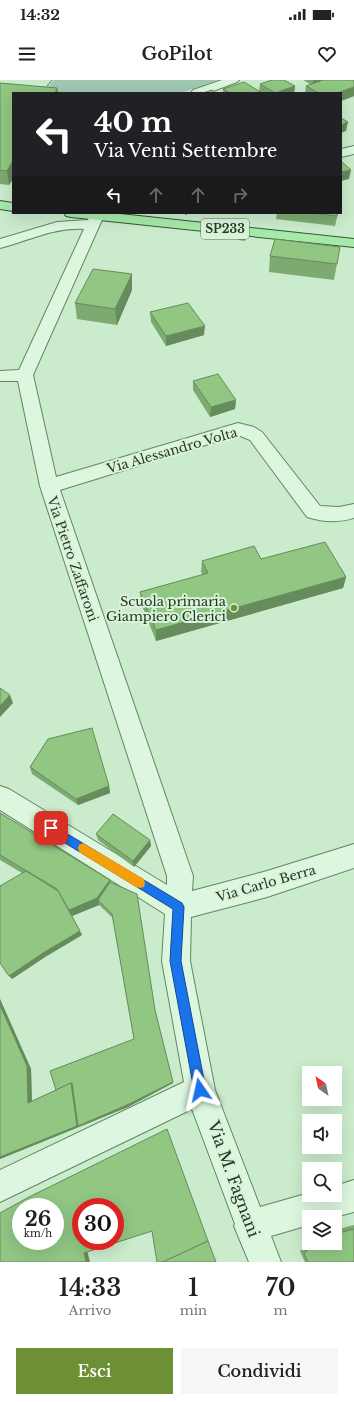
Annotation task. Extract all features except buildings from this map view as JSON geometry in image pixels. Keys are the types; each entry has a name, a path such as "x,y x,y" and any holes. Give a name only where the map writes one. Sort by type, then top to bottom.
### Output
{"main road":[{"path":"0,205 12,207"},
{"name":"SP233","path":"76,214 96,218 354,243"}],"street":[{"path":"200,92 233,80"},
{"path":"342,153 354,150"},
{"path":"0,244 56,226 78,223 96,218"},
{"path":"0,376 25,375 96,218"},
{"name":"Via Pietro Zaffaroni","path":"25,375 49,486 180,876 178,907"},
{"name":"Via Alessandro Volta","path":"49,486 238,429 256,436 314,512 342,515 354,511"},
{"path":"0,797 178,907"},
{"name":"Via Carlo Berra","path":"178,907 284,879 354,856"},
{"name":"Via M. Fagnani","path":"178,907 176,961 200,1090 250,1226 265,1262"},
{"path":"0,1186 200,1090"},
{"path":"250,1226 354,1196"}],"path":[{"path":"43,92 52,80"}],"green space":[{"path":"54,80 218,80 184,92 45,92"}],"slow traffic":[{"path":"83,848 140,883"}],"place":[{"name":"Scuola primaria Giampiero Clerici","path":"234,608"}],"route":[{"path":"51,828 178,907 176,961 200,1090"}]}
